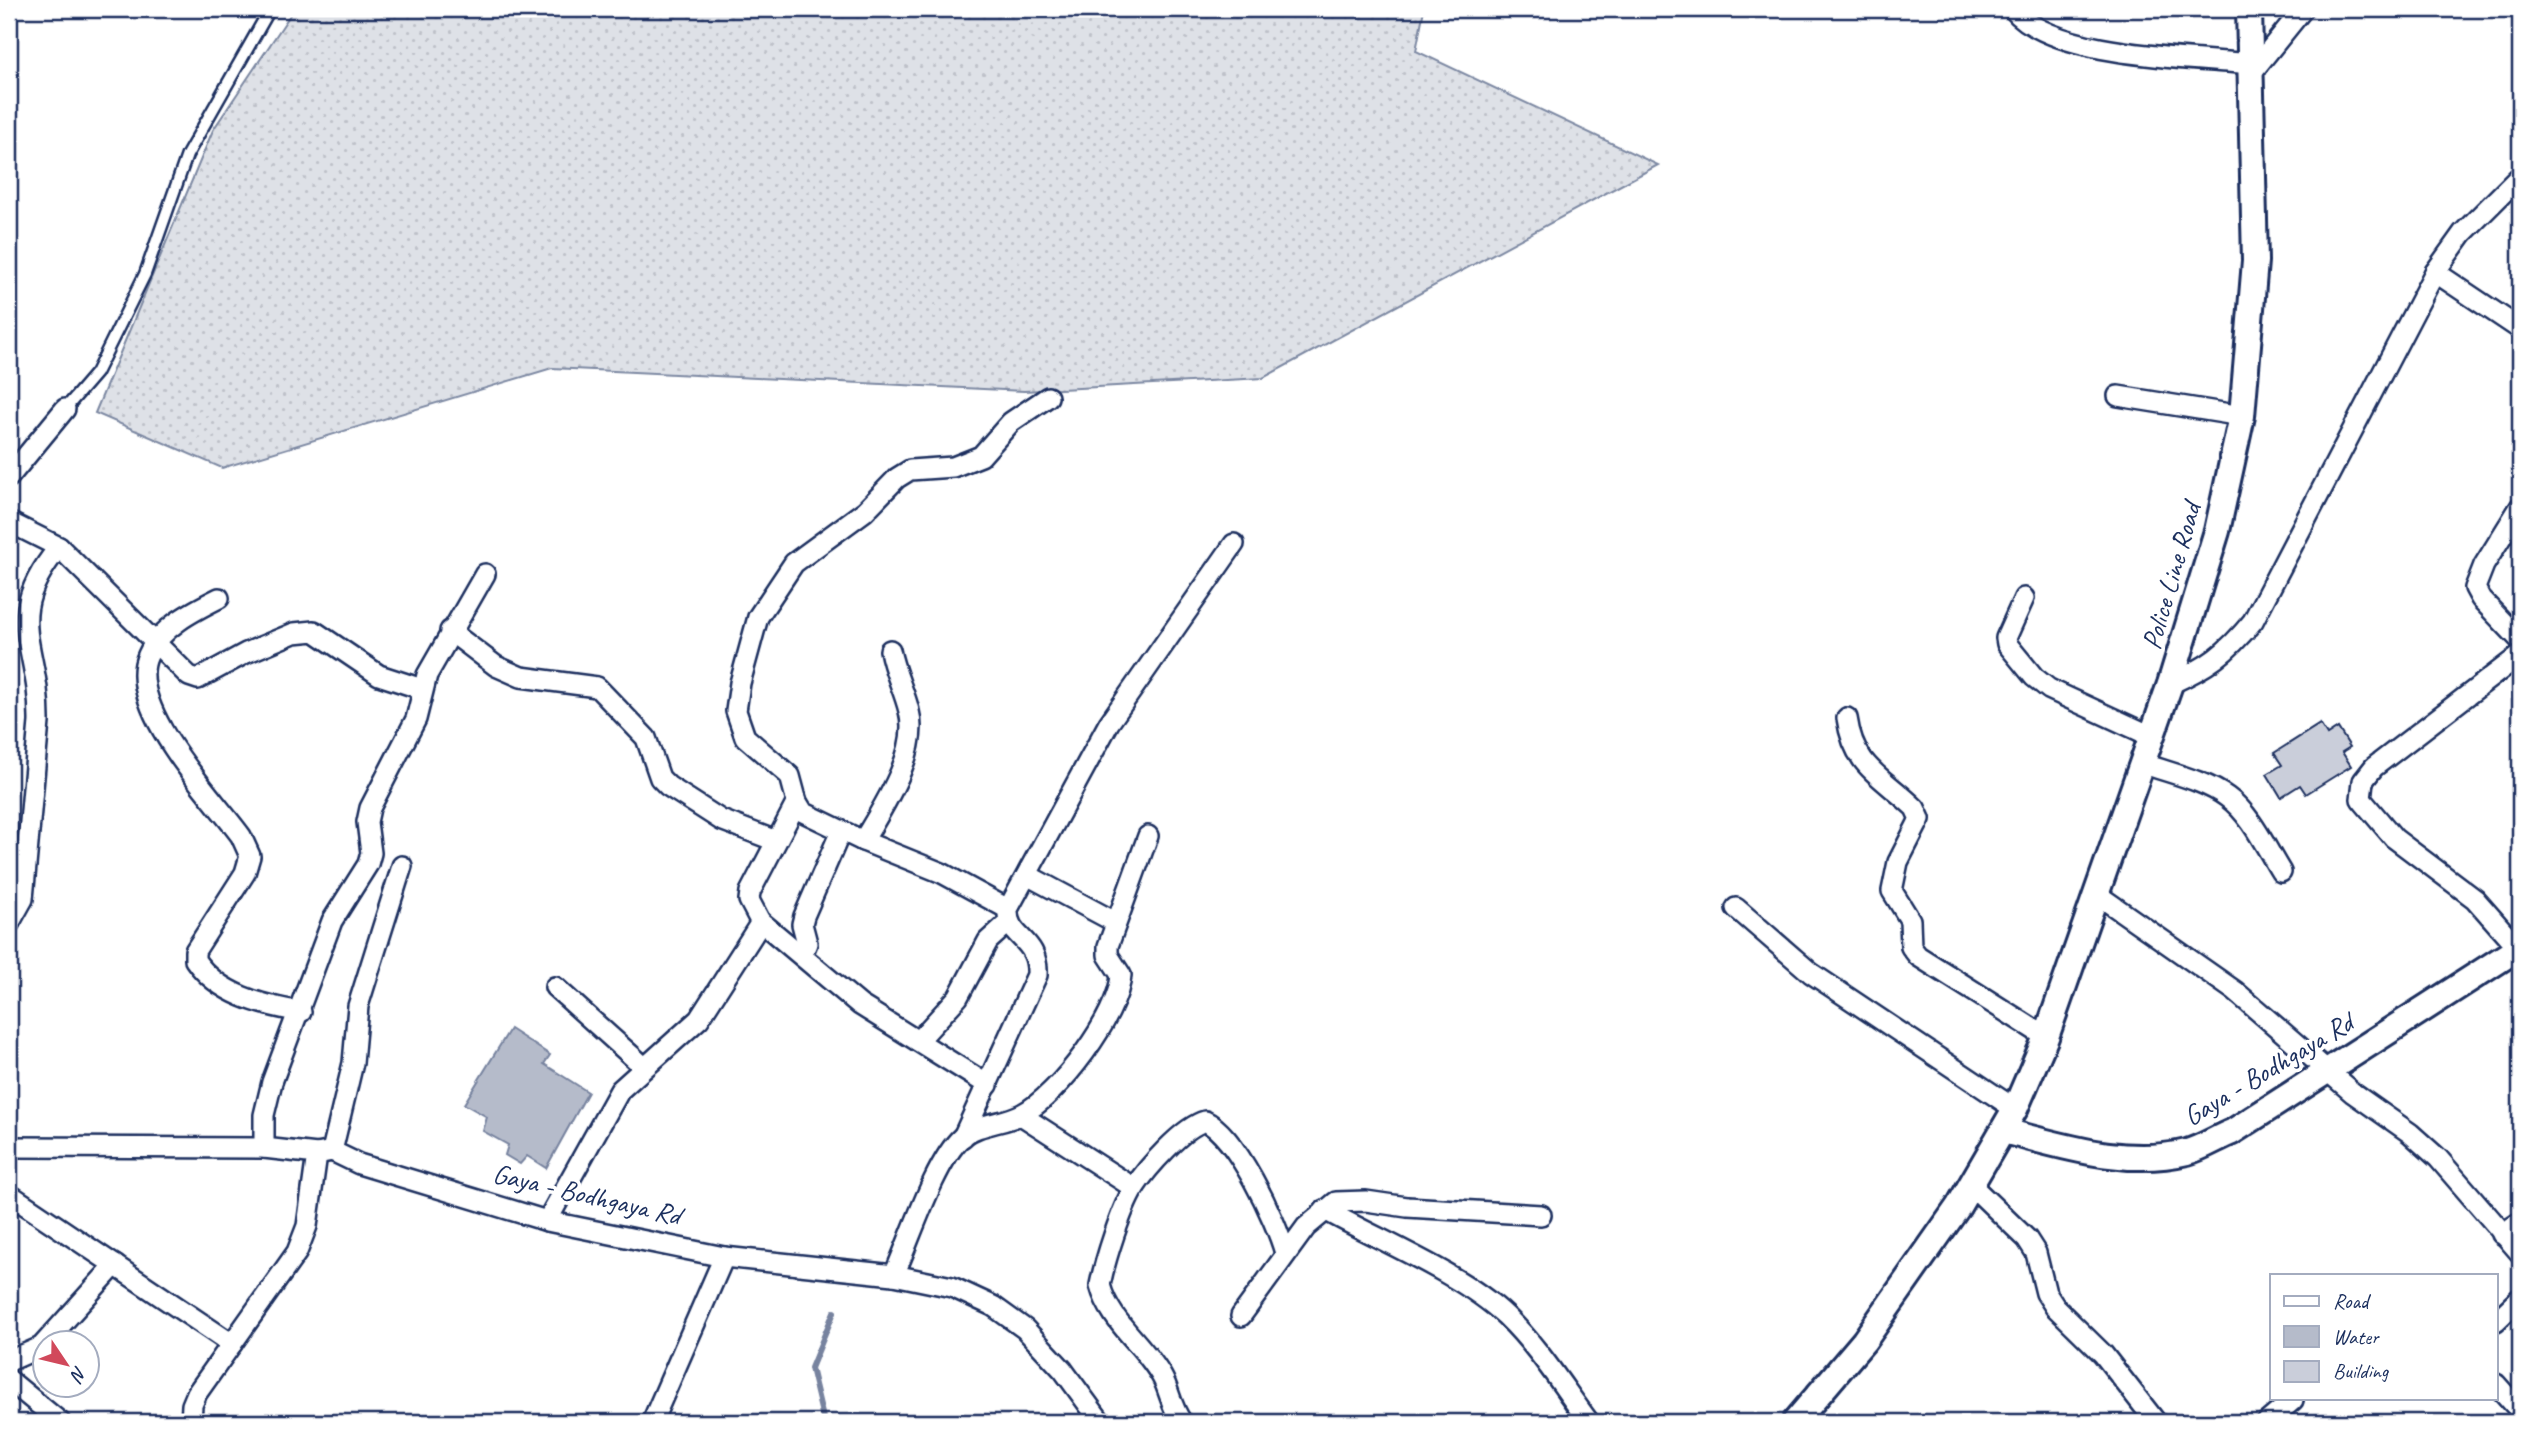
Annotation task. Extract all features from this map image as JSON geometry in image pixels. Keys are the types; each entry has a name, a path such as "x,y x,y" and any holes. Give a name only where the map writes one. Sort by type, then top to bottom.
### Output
{"street":[{"path":"2013,9 2020,18 2046,34 2080,44 2251,68 2303,9"},
{"name":"Police Line Road","path":"2004,1131 2046,1037 2170,684 2217,531 2242,416 2255,261 2249,9"},
{"path":"2170,684 2207,667 2230,649 2253,621 2435,272 2463,233 2520,176"},
{"path":"2435,272 2520,329"},
{"path":"2118,396 2242,416"},
{"path":"894,1275 939,1172 963,1136 1037,975 1035,953 1009,915 943,873 863,841 803,812 797,802 790,776 745,737 736,711 758,617 767,599 794,563 865,511 897,478 910,470 953,467 981,456 1011,422 1048,397"},
{"path":"9,477 65,409"},
{"path":"2520,507 2484,565 2475,588 2481,599 2520,640"},
{"path":"9,522 59,547 181,670 198,679 246,653 294,633 314,631 379,675 422,688"},
{"path":"918,1041 958,997 988,941 1009,915 1027,875 1109,723 1234,544"},
{"path":"9,924 23,899 40,712 40,702 14,617 23,588 40,564 59,547"},
{"path":"264,1148 268,1097 332,921 369,864 371,853 367,822 370,808 416,719 422,688 450,631 485,574"},
{"path":"219,598 187,615 156,643 143,673 147,696 156,718 241,836 250,856 245,873 194,951 195,960 230,991 271,1006 301,1012"},
{"path":"2024,598 2006,638 2007,644 2035,677 2049,689 2151,736"},
{"path":"450,631 496,666 521,677 597,687 646,738 660,778 668,786 721,820 776,841"},
{"path":"863,841 898,777 911,732 910,713 893,669 890,650"},
{"path":"2519,948 2475,899 2394,838 2361,799 2364,781 2374,767 2520,655"},
{"path":"1847,718 1853,748 1861,761 1910,802 1920,819 1898,862 1892,891 1910,920 1911,947 1918,956 2046,1037"},
{"path":"2142,763 2214,789 2229,798 2240,809 2281,872"},
{"path":"797,802 750,892 749,900 760,921 860,1004 988,1085"},
{"path":"802,955 807,943 802,924 804,916 841,831"},
{"path":"963,1136 1021,1115 1058,1083 1108,1018 1120,986 1121,975 1108,955 1115,922 1148,836"},
{"path":"191,1422 192,1405 197,1393 303,1240 325,1153 353,1063 358,1006 402,866"},
{"path":"1027,875 1115,922"},
{"path":"2095,892 2235,991 2325,1071 2438,1158 2520,1252"},
{"path":"1736,908 1811,973 2015,1109"},
{"path":"547,1220 620,1090 643,1066 673,1045 699,1019 760,921"},
{"name":"Gaya - Bodhgaya Rd","path":"2004,1131 2100,1155 2142,1157 2188,1152 2232,1132 2519,948"},
{"path":"555,987 643,1066"},
{"path":"1021,1115 1134,1188"},
{"path":"1182,1422 1173,1409 1162,1377 1110,1311 1100,1285 1134,1188 1177,1140 1196,1123 1205,1121 1218,1131 1257,1186 1286,1253"},
{"path":"1796,1422 1864,1340 1971,1185 2004,1131"},
{"name":"Gaya - Bodhgaya Rd","path":"9,1147 264,1148 325,1153 547,1220 724,1256 894,1275 952,1287 1011,1317 1041,1345 1101,1422"},
{"path":"1971,1185 2027,1239 2036,1253 2046,1293 2054,1307 2103,1354 2156,1422"},
{"path":"9,1194 232,1344"},
{"path":"1241,1316 1306,1227 1336,1202 1348,1200 1541,1215"},
{"path":"1325,1210 1443,1274 1504,1314 1537,1349 1583,1420"},
{"path":"2502,1234 2520,1222"},
{"path":"652,1422 724,1256"},
{"path":"9,1361 41,1347 115,1265"},
{"path":"2498,1319 2520,1298"},
{"path":"9,1380 60,1422"},
{"path":"2498,1386 2520,1411"},
{"path":"2267,1422 2292,1400"}],"lane":[{"path":"65,409 96,373 145,274 187,155 270,9"}],"shaded area":[{"path":"294,9 1424,9 1416,51 1658,165 1263,378 1024,391 552,368 222,468 95,413 213,130"}],"water":[{"path":"510,1029 550,1055 544,1064 588,1092 546,1168 527,1156 520,1164 505,1155 508,1145 483,1131 487,1117 464,1104"}],"building":[{"path":"2320,724 2327,735 2338,728 2350,747 2342,752 2351,766 2306,794 2300,785 2281,797 2267,774 2282,765 2274,753"}],"waterway":[{"path":"824,1422 811,1368 834,1312"}]}
